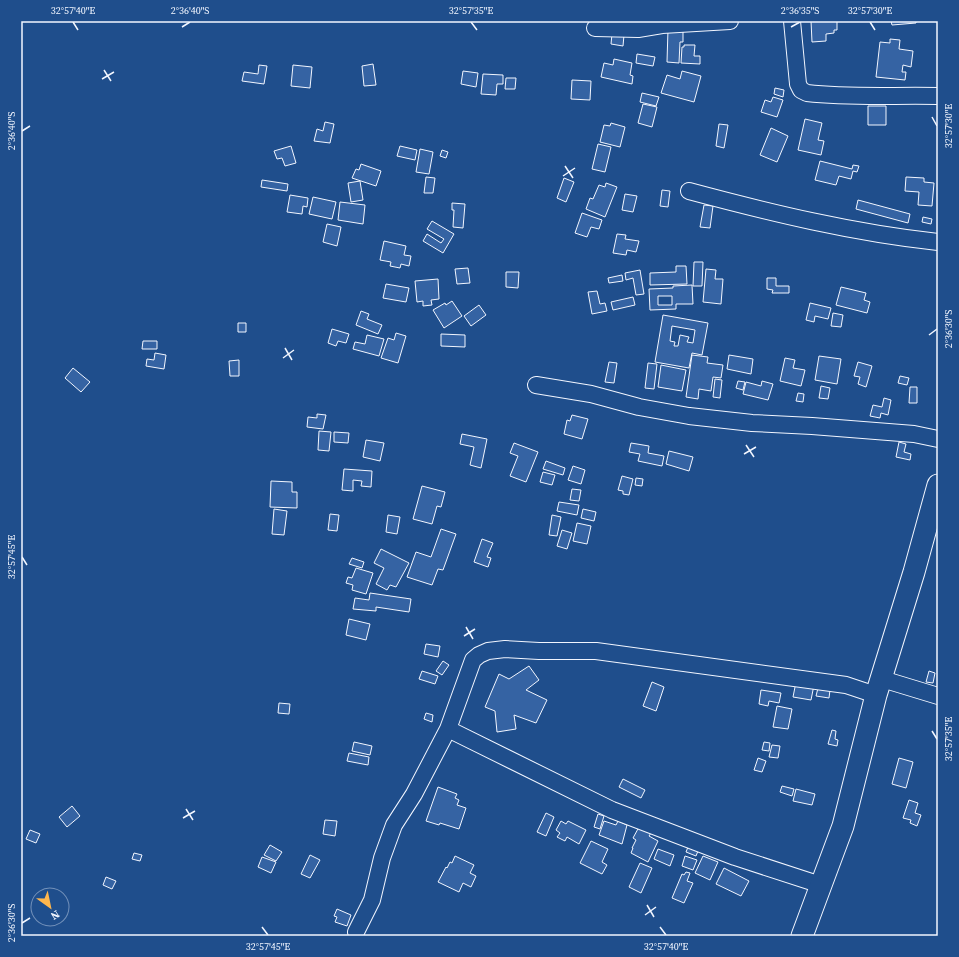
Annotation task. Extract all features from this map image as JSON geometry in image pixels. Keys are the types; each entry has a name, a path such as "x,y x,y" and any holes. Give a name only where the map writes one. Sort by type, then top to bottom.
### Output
{"main road":[{"path":"802,936 843,826 879,687 914,572 938,485"}],"street":[{"path":"595,28 638,29 662,25 730,21"},
{"path":"792,21 798,84 801,90 807,93 860,96 938,96"},
{"path":"689,191 765,211 856,230 938,242"},
{"path":"536,385 591,394 639,407 689,416 752,423 914,434 938,439"},
{"path":"356,935 372,900 382,858 394,825 414,794 448,729 473,660 488,651 505,649 539,651 596,651 846,685 879,687 938,696"},
{"path":"448,729 612,810 735,857 821,885"}],"building":[{"path":"811,21 837,21 837,30 834,30 834,33 826,34 826,41 812,42"},
{"path":"891,21 916,21 916,23 892,25"},
{"path":"668,29 683,30 683,42 680,42 679,63 667,62"},
{"path":"612,34 624,35 623,46 611,44"},
{"path":"890,39 900,40 899,49 913,51 911,67 903,65 902,72 906,72 905,80 876,77 880,42 890,43"},
{"path":"684,45 695,45 694,56 700,56 700,64 681,63 682,47 684,47"},
{"path":"637,54 655,57 653,66 636,63"},
{"path":"614,59 632,63 630,75 633,76 632,84 601,77 604,63 613,65"},
{"path":"373,64 376,85 364,86 362,66"},
{"path":"259,65 267,66 264,84 242,81 244,72 258,74"},
{"path":"293,65 312,67 310,88 291,86"},
{"path":"463,71 478,73 476,87 461,84"},
{"path":"682,71 701,76 694,102 661,93 667,75 680,79"},
{"path":"483,74 503,75 503,84 497,84 496,95 481,94"},
{"path":"506,78 516,78 515,89 505,89"},
{"path":"572,80 591,81 590,100 571,99"},
{"path":"775,88 784,90 783,97 774,94"},
{"path":"642,93 659,97 656,106 640,102"},
{"path":"773,97 783,100 777,117 761,112 765,100 771,102"},
{"path":"643,104 657,107 652,127 638,123"},
{"path":"868,106 886,106 886,125 868,125"},
{"path":"805,119 822,123 818,140 824,141 821,155 798,150"},
{"path":"325,122 334,124 330,143 314,141 317,129 323,131"},
{"path":"611,123 625,127 620,147 600,142 604,125 610,126"},
{"path":"719,124 728,125 724,148 716,146"},
{"path":"771,128 788,136 777,162 760,155"},
{"path":"598,144 611,147 605,172 592,169"},
{"path":"291,146 296,163 285,166 282,158 277,159 274,151"},
{"path":"400,146 417,150 415,160 397,156"},
{"path":"420,149 433,152 429,174 416,172"},
{"path":"442,150 448,152 446,158 440,156"},
{"path":"820,161 852,169 853,165 859,166 857,172 853,171 851,179 839,176 836,185 815,180"},
{"path":"361,164 381,171 376,186 352,178 356,169 359,170"},
{"path":"426,177 435,178 433,193 424,193"},
{"path":"906,177 924,178 924,182 934,183 932,206 918,205 919,192 905,191"},
{"path":"564,178 574,182 566,202 557,198"},
{"path":"262,180 288,184 287,191 261,187"},
{"path":"360,181 363,200 351,202 348,183"},
{"path":"606,183 617,187 605,217 586,209 590,198 593,199 599,185 605,187"},
{"path":"662,190 670,191 668,207 660,206"},
{"path":"625,194 637,196 633,212 622,210"},
{"path":"290,195 308,198 307,207 303,206 302,214 287,212"},
{"path":"313,197 336,202 332,219 309,214"},
{"path":"858,200 910,214 908,223 856,209"},
{"path":"340,202 365,205 363,224 338,220"},
{"path":"452,203 465,204 463,228 453,227 454,210 452,210"},
{"path":"704,205 713,206 710,228 700,227"},
{"path":"582,213 602,220 599,229 591,227 587,237 575,233"},
{"path":"923,217 932,219 931,224 922,222"},
{"path":"432,221 454,234 443,253 423,241 427,234 441,243 444,239 427,229"},
{"path":"327,224 341,227 337,246 323,242"},
{"path":"617,234 626,235 625,239 639,241 636,252 627,250 626,255 613,253"},
{"path":"384,241 406,246 404,255 411,256 409,266 401,264 400,268 390,266 391,262 380,260"},
{"path":"694,262 703,262 702,286 693,286"},
{"path":"676,266 686,266 687,284 650,285 650,273 676,272"},
{"path":"468,268 470,283 457,284 455,269"},
{"path":"706,269 716,270 715,279 723,279 721,304 703,302"},
{"path":"640,270 644,294 636,295 633,278 626,280 625,273"},
{"path":"506,272 519,272 518,288 506,287"},
{"path":"622,275 623,281 609,283 608,278"},
{"path":"767,278 776,278 776,286 789,286 789,293 772,293 773,290 767,289"},
{"path":"438,279 439,299 431,300 432,305 423,306 423,301 417,302 415,281"},
{"path":"386,284 409,288 406,302 383,298"},
{"path":"692,285 693,304 676,304 676,309 650,310 649,289 673,288 673,286","holes":["658,296 672,296 672,305 658,305"]},
{"path":"841,287 866,293 864,300 870,302 867,313 836,305"},
{"path":"597,291 600,304 605,303 607,311 592,314 588,292"},
{"path":"633,297 635,305 613,310 611,302"},
{"path":"452,301 462,316 444,328 433,310"},
{"path":"810,303 831,308 828,319 815,316 814,322 806,320"},
{"path":"479,305 486,315 471,326 464,316"},
{"path":"361,311 369,314 367,319 382,325 378,334 356,325"},
{"path":"833,313 843,315 841,327 831,326"},
{"path":"663,315 708,323 702,355 692,353 689,368 655,362","holes":["672,326 695,330 693,343 687,342 689,337 680,335 678,346 674,346 675,342 670,341"]},
{"path":"238,323 246,323 246,332 238,332"},
{"path":"332,329 349,334 346,343 338,341 336,346 328,343"},
{"path":"396,333 406,336 398,363 381,358 388,338 394,340"},
{"path":"441,334 465,335 465,347 441,346"},
{"path":"367,335 384,339 379,356 353,349 355,342 365,344"},
{"path":"143,341 157,341 157,349 142,349"},
{"path":"155,353 166,355 164,369 146,366 147,359 154,360"},
{"path":"692,355 708,357 707,363 723,365 721,378 713,377 711,391 699,389 698,399 686,397"},
{"path":"729,355 753,359 751,374 727,369"},
{"path":"819,356 841,359 837,384 815,380"},
{"path":"785,358 795,360 793,368 805,370 801,386 780,381"},
{"path":"239,360 239,376 230,376 229,361"},
{"path":"609,362 617,363 614,383 605,382"},
{"path":"858,362 872,366 866,387 858,384 860,377 854,376"},
{"path":"648,363 657,364 654,389 645,388"},
{"path":"661,365 686,370 682,391 658,387"},
{"path":"73,368 90,382 81,392 65,378"},
{"path":"900,376 909,378 907,385 898,383"},
{"path":"715,379 722,380 720,398 713,397"},
{"path":"738,381 745,382 743,390 736,388"},
{"path":"762,381 773,384 768,400 743,394 746,382 761,386"},
{"path":"821,386 830,388 828,399 819,398"},
{"path":"910,387 917,387 917,403 909,403"},
{"path":"798,393 804,394 803,402 796,401"},
{"path":"884,398 891,400 888,415 881,413 880,418 870,416 873,405 882,407"},
{"path":"317,414 326,415 323,429 307,427 308,417 317,418"},
{"path":"572,415 588,419 582,439 564,434 567,420 570,421"},
{"path":"319,431 331,432 329,451 318,450"},
{"path":"334,432 349,433 348,443 334,442"},
{"path":"462,434 487,439 481,468 470,465 474,447 460,444"},
{"path":"366,440 384,443 380,461 363,457"},
{"path":"899,442 906,444 904,452 911,454 910,460 896,457"},
{"path":"514,443 538,452 526,482 510,476 518,456 510,453"},
{"path":"631,443 649,446 648,453 664,456 662,466 638,461 640,454 629,452"},
{"path":"669,451 693,457 689,471 666,464"},
{"path":"546,461 565,468 563,475 543,469"},
{"path":"573,466 585,470 581,484 568,480"},
{"path":"344,469 372,471 371,487 361,486 362,481 353,480 353,491 342,490"},
{"path":"543,472 555,475 552,485 540,482"},
{"path":"622,476 633,479 629,495 623,494 623,491 618,490"},
{"path":"636,478 643,479 642,486 635,485"},
{"path":"271,481 292,482 292,492 297,492 297,508 270,507"},
{"path":"422,486 445,492 441,507 437,506 432,524 413,519"},
{"path":"572,489 581,490 579,501 570,500"},
{"path":"559,502 579,505 577,515 557,511"},
{"path":"274,509 287,511 284,535 272,534"},
{"path":"583,509 596,512 594,521 581,518"},
{"path":"330,514 339,515 337,531 328,530"},
{"path":"388,515 400,517 397,534 386,532"},
{"path":"552,515 561,517 557,536 549,535"},
{"path":"577,523 591,526 587,544 573,541"},
{"path":"441,529 456,534 443,570 438,569 432,585 407,577 416,552 431,557"},
{"path":"562,530 572,533 567,549 557,546"},
{"path":"482,539 493,543 487,557 491,558 488,567 474,562"},
{"path":"381,549 409,563 396,587 390,585 387,590 376,584 384,568 374,563"},
{"path":"352,558 364,562 362,568 349,564"},
{"path":"356,568 373,573 366,594 352,590 353,585 346,583 348,577 352,578"},
{"path":"370,593 411,599 409,612 376,607 376,611 353,609 355,598 369,600"},
{"path":"349,619 370,624 366,640 346,635"},
{"path":"426,644 440,646 438,657 424,654"},
{"path":"443,661 449,665 442,675 436,671"},
{"path":"529,666 539,680 526,690 547,700 536,723 514,715 516,729 497,732 495,711 485,707 499,674 509,679"},
{"path":"422,671 438,676 435,684 419,679"},
{"path":"929,671 935,673 933,683 926,682"},
{"path":"652,682 664,687 656,711 643,706"},
{"path":"796,682 814,685 811,700 793,697"},
{"path":"818,688 830,690 829,698 816,696"},
{"path":"761,690 781,693 779,703 769,701 768,706 759,704"},
{"path":"279,703 290,704 289,714 278,713"},
{"path":"777,706 792,709 788,729 773,727"},
{"path":"426,713 433,715 432,722 424,719"},
{"path":"832,730 836,731 835,739 838,740 837,746 828,744"},
{"path":"354,742 372,746 370,755 352,751"},
{"path":"764,742 770,743 769,751 762,750"},
{"path":"772,745 780,746 778,758 769,757"},
{"path":"349,753 369,757 368,765 347,761"},
{"path":"758,758 766,761 762,772 754,770"},
{"path":"899,758 913,762 906,788 892,784"},
{"path":"623,779 645,790 641,798 619,787"},
{"path":"782,786 794,789 792,796 780,792"},
{"path":"438,787 457,794 455,798 459,800 457,805 466,808 459,829 440,823 439,825 426,821"},
{"path":"796,789 815,794 812,805 793,801"},
{"path":"909,800 918,803 915,813 921,815 917,826 910,823 911,820 903,818"},
{"path":"72,806 80,816 67,827 59,817"},
{"path":"546,813 554,817 546,836 537,832"},
{"path":"598,814 604,816 600,829 594,827"},
{"path":"325,820 337,821 335,836 323,834"},
{"path":"561,821 566,824 568,821 586,830 579,844 567,837 565,841 557,837 560,833 556,830"},
{"path":"604,821 616,825 618,821 627,825 622,844 599,835"},
{"path":"639,827 651,833 649,836 658,841 648,862 631,853 636,840 633,838"},
{"path":"30,830 40,834 36,843 26,839"},
{"path":"591,841 608,849 602,862 607,865 602,874 580,863"},
{"path":"270,845 282,852 276,861 264,855"},
{"path":"688,847 698,851 696,856 686,852"},
{"path":"658,849 674,855 670,866 654,859"},
{"path":"134,853 142,855 140,861 132,859"},
{"path":"310,855 320,860 310,878 301,874"},
{"path":"455,856 474,865 470,873 476,876 471,887 463,883 459,892 438,882 446,867 447,868 450,862 452,863"},
{"path":"685,856 697,860 693,870 682,866"},
{"path":"703,856 718,862 710,880 695,873"},
{"path":"262,857 276,862 271,873 258,867"},
{"path":"640,863 652,868 641,893 629,887"},
{"path":"724,868 749,881 741,896 716,884"},
{"path":"686,872 690,873 687,881 693,883 684,903 672,898 682,874 684,875"},
{"path":"106,877 116,881 112,889 103,885"},
{"path":"337,909 351,915 347,926 335,922 337,917 334,916"}]}
